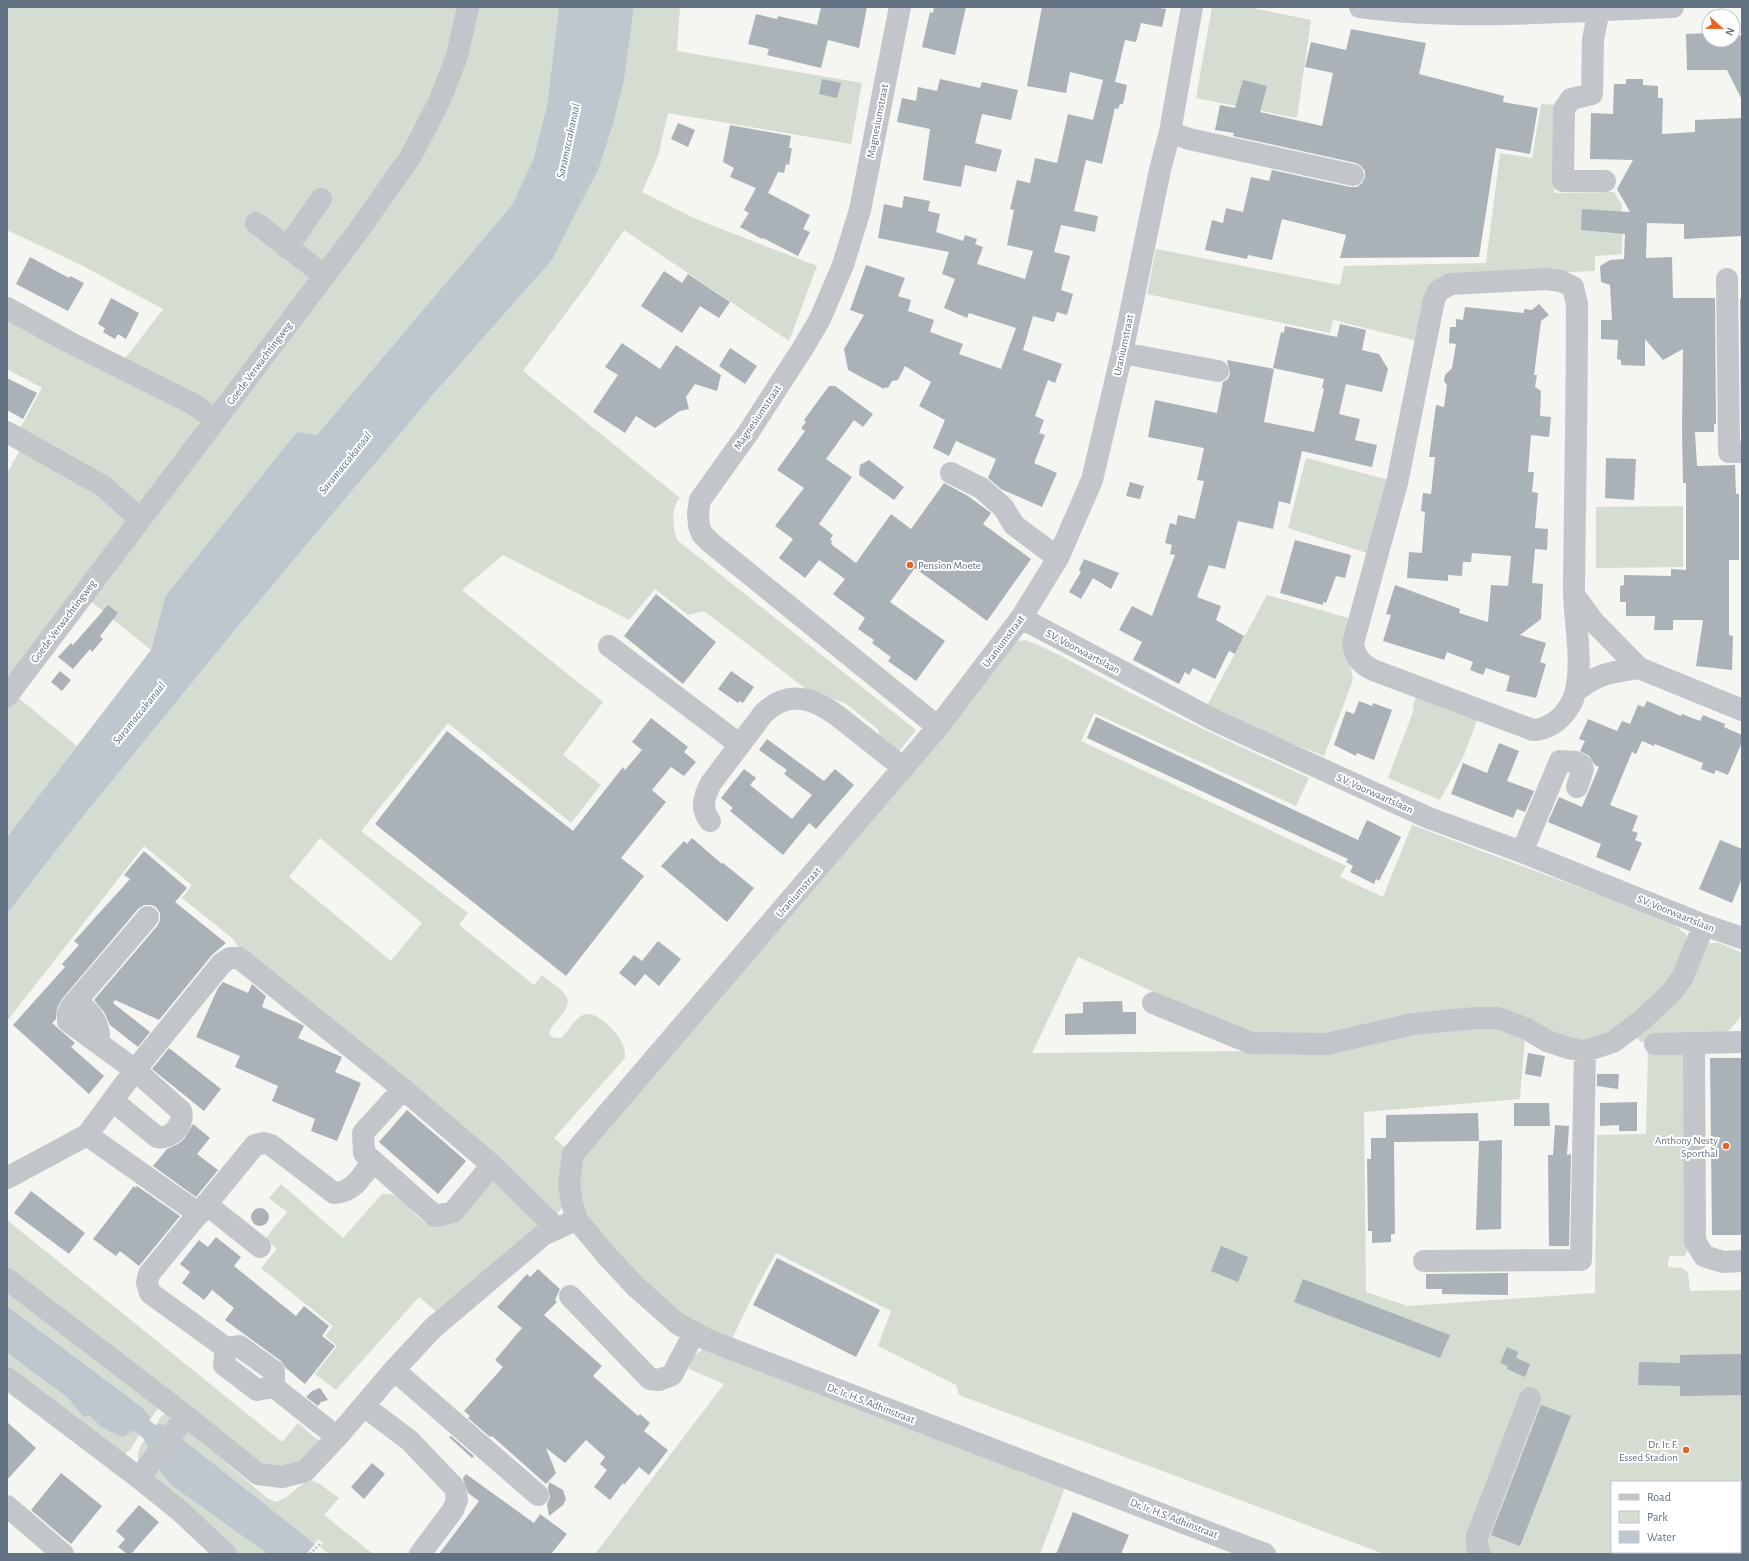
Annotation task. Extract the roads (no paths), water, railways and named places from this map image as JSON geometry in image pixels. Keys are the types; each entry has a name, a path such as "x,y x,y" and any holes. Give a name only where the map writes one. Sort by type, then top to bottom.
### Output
{"street":[{"name":"Goede Verwachtingweg","path":"7,696 325,276 411,156 439,102 457,56 468,7"},
{"name":"Magnesiumstraat","path":"900,7 860,210 843,264 820,319 803,348 748,433 700,500 698,519 702,534 711,543 938,726"},
{"name":"Uraniumstraat","path":"573,1154 904,768 1021,618 1058,558 1092,480 1122,352 1160,170 1170,132 1192,7"},
{"path":"1360,7 1409,13 1599,10 1673,7"},
{"path":"1599,10 1593,39 1592,94 1571,99 1564,109 1563,181 1605,181"},
{"path":"1170,132 1190,139 1353,175"},
{"path":"287,248 321,199"},
{"path":"256,223 325,276"},
{"path":"1546,279 1561,280 1573,287 1577,304 1574,595 1578,670 1576,691 1571,703 1554,724 1541,730 1533,730 1387,677 1363,665 1356,657 1354,650 1354,637 1376,563 1397,483 1434,300 1438,291 1451,284 1546,279"},
{"path":"1727,279 1729,452 1742,452"},
{"path":"7,308 69,342 195,405 215,421"},
{"path":"1122,352 1218,371"},
{"path":"7,432 103,486 140,519"},
{"path":"951,472 981,488 1003,507 1014,525 1058,558"},
{"path":"1574,595 1593,621 1640,668 1742,710"},
{"name":"S.V. Voorwaartslaan","path":"1021,618 1214,720 1429,818 1522,852 1704,925 1742,938"},
{"path":"609,646 739,744"},
{"path":"1576,691 1591,680 1608,672 1640,668"},
{"path":"710,821 705,815 705,794 739,744 771,706 785,700 799,698 826,707 904,768"},
{"path":"1522,852 1556,765 1560,761 1576,762 1582,766 1583,769 1577,787"},
{"path":"113,1101 157,1137 164,1138 172,1135 181,1121 181,1111 136,1070 68,1021 68,1013 75,1002 148,917"},
{"path":"1153,1003 1251,1043 1326,1044 1414,1024 1476,1018 1498,1018 1527,1029 1547,1041 1568,1048 1585,1051 1612,1042 1641,1021 1672,992 1682,978 1704,925"},
{"path":"7,1178 87,1135 136,1070 222,963 230,958 239,958 403,1089 492,1165 556,1228"},
{"path":"1655,1044 1742,1042"},
{"path":"1694,1044 1695,1241 1704,1256 1723,1262 1742,1261"},
{"path":"1424,1261 1581,1260 1585,1051"},
{"path":"403,1089 363,1133 364,1153 372,1162 435,1216 453,1212 492,1165"},
{"path":"87,1135 260,1247"},
{"path":"337,1437 274,1387 256,1390 224,1365 226,1348 150,1293 147,1283 149,1274 255,1145 264,1143 272,1145 334,1193 345,1193 353,1186 372,1162"},
{"name":"Dr. Ir. H.S. Adhinstraat","path":"573,1154 569,1184 577,1220 636,1287 678,1324 708,1340 857,1399 1153,1509 1265,1554"},
{"path":"7,1278 184,1418 258,1474 282,1476 305,1471 433,1328 543,1235 577,1220"},
{"path":"570,1296 650,1379 659,1380 672,1375 694,1333"},
{"path":"394,1370 538,1495"},
{"path":"7,1378 139,1478 180,1512 226,1554"},
{"path":"1480,1554 1477,1546 1477,1537 1530,1398"},
{"path":"364,1406 409,1440 455,1488 456,1500 453,1510 420,1554"},
{"path":"139,1478 184,1418"},
{"path":"7,1506 64,1554"}],"water":[{"name":"Saramaccakanaal","path":"559,7 634,7 624,81 612,128 599,168 552,260 431,397 244,619 76,825 7,914 7,837 151,650 165,597 297,432 317,435 512,205 533,160 547,105"},
{"path":"7,1306 143,1408 151,1418 141,1432 134,1430 123,1437 101,1427 90,1416 83,1417 68,1398 7,1353"},
{"path":"158,1423 165,1425 315,1544 306,1554 268,1554 171,1485 161,1473 144,1440"}],"waterway":[{"path":"124,1412 169,1447"}],"place":[{"name":"Pension Moete","path":"910,565"},
{"name":"Anthony Nesty Sporthal","path":"1726,1146"},
{"name":"Dr. Ir. F. Essed Stadion","path":"1686,1450"}]}
